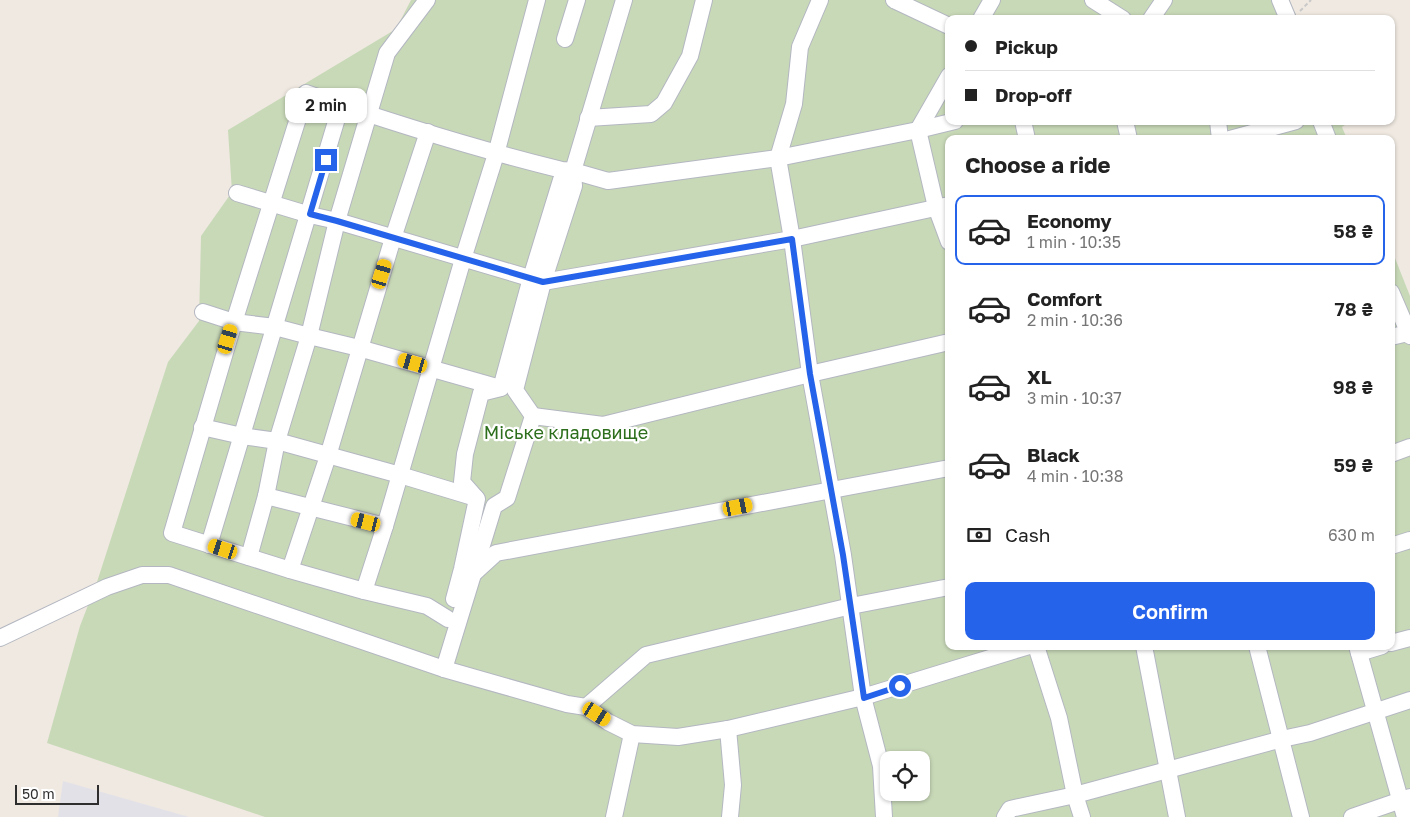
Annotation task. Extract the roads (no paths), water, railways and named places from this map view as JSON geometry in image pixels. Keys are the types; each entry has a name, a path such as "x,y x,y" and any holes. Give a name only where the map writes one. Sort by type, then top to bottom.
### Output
{"street":[{"path":"250,557 266,496 277,441 309,336 337,221 387,54 427,0"},
{"path":"364,591 496,154 537,0"},
{"path":"565,39 577,0"},
{"path":"508,389 561,180 573,171 624,0"},
{"path":"588,118 651,114 664,103 690,56 704,0"},
{"path":"820,0 800,47 794,104 778,158 792,239 810,374 851,606 864,698 881,766 884,817"},
{"path":"894,0 945,24"},
{"path":"983,15 992,0"},
{"path":"1093,0 1117,15"},
{"path":"1154,15 1164,0"},
{"path":"1280,0 1292,15"},
{"path":"945,83 918,130 945,221"},
{"path":"448,619 427,606 364,591 290,570 172,533 270,203 306,93 496,154 573,171 608,181 778,158 945,123"},
{"path":"209,544 310,214 341,105"},
{"path":"1245,135 1281,125"},
{"path":"290,570 328,456 359,348 428,132"},
{"path":"236,193 537,280 792,239 942,206"},
{"path":"1395,301 1409,334 1395,336"},
{"path":"203,312 234,322 275,327 359,348 508,389 534,416 603,425 945,343"},
{"path":"439,667 468,572 477,499 462,482 465,454 481,394 508,389"},
{"path":"439,667 448,619 494,506 507,498 534,416"},
{"path":"202,427 242,436 277,441 400,475 494,506"},
{"path":"1395,453 1410,448"},
{"path":"468,572 496,553 945,469"},
{"path":"266,496 385,526"},
{"path":"1395,545 1410,540"},
{"path":"0,638 108,587 142,575 170,575 439,667 567,704 586,707 608,722 632,734 678,737 728,729 864,698 1016,650"},
{"path":"586,707 646,655 851,606 945,588"},
{"path":"1395,643 1410,638"},
{"path":"1037,650 1059,718 1075,795 1082,817"},
{"path":"1145,650 1178,817"},
{"path":"1258,650 1301,817"},
{"path":"1358,650 1405,799 1405,817"},
{"path":"1004,817 1010,809 1075,795 1282,739 1310,734 1410,700"},
{"path":"728,729 733,785 730,817"},
{"path":"614,817 632,734"},
{"path":"1352,817 1405,799"}],"park label":[{"name":"Міське кладовище","path":"566,433"}]}
